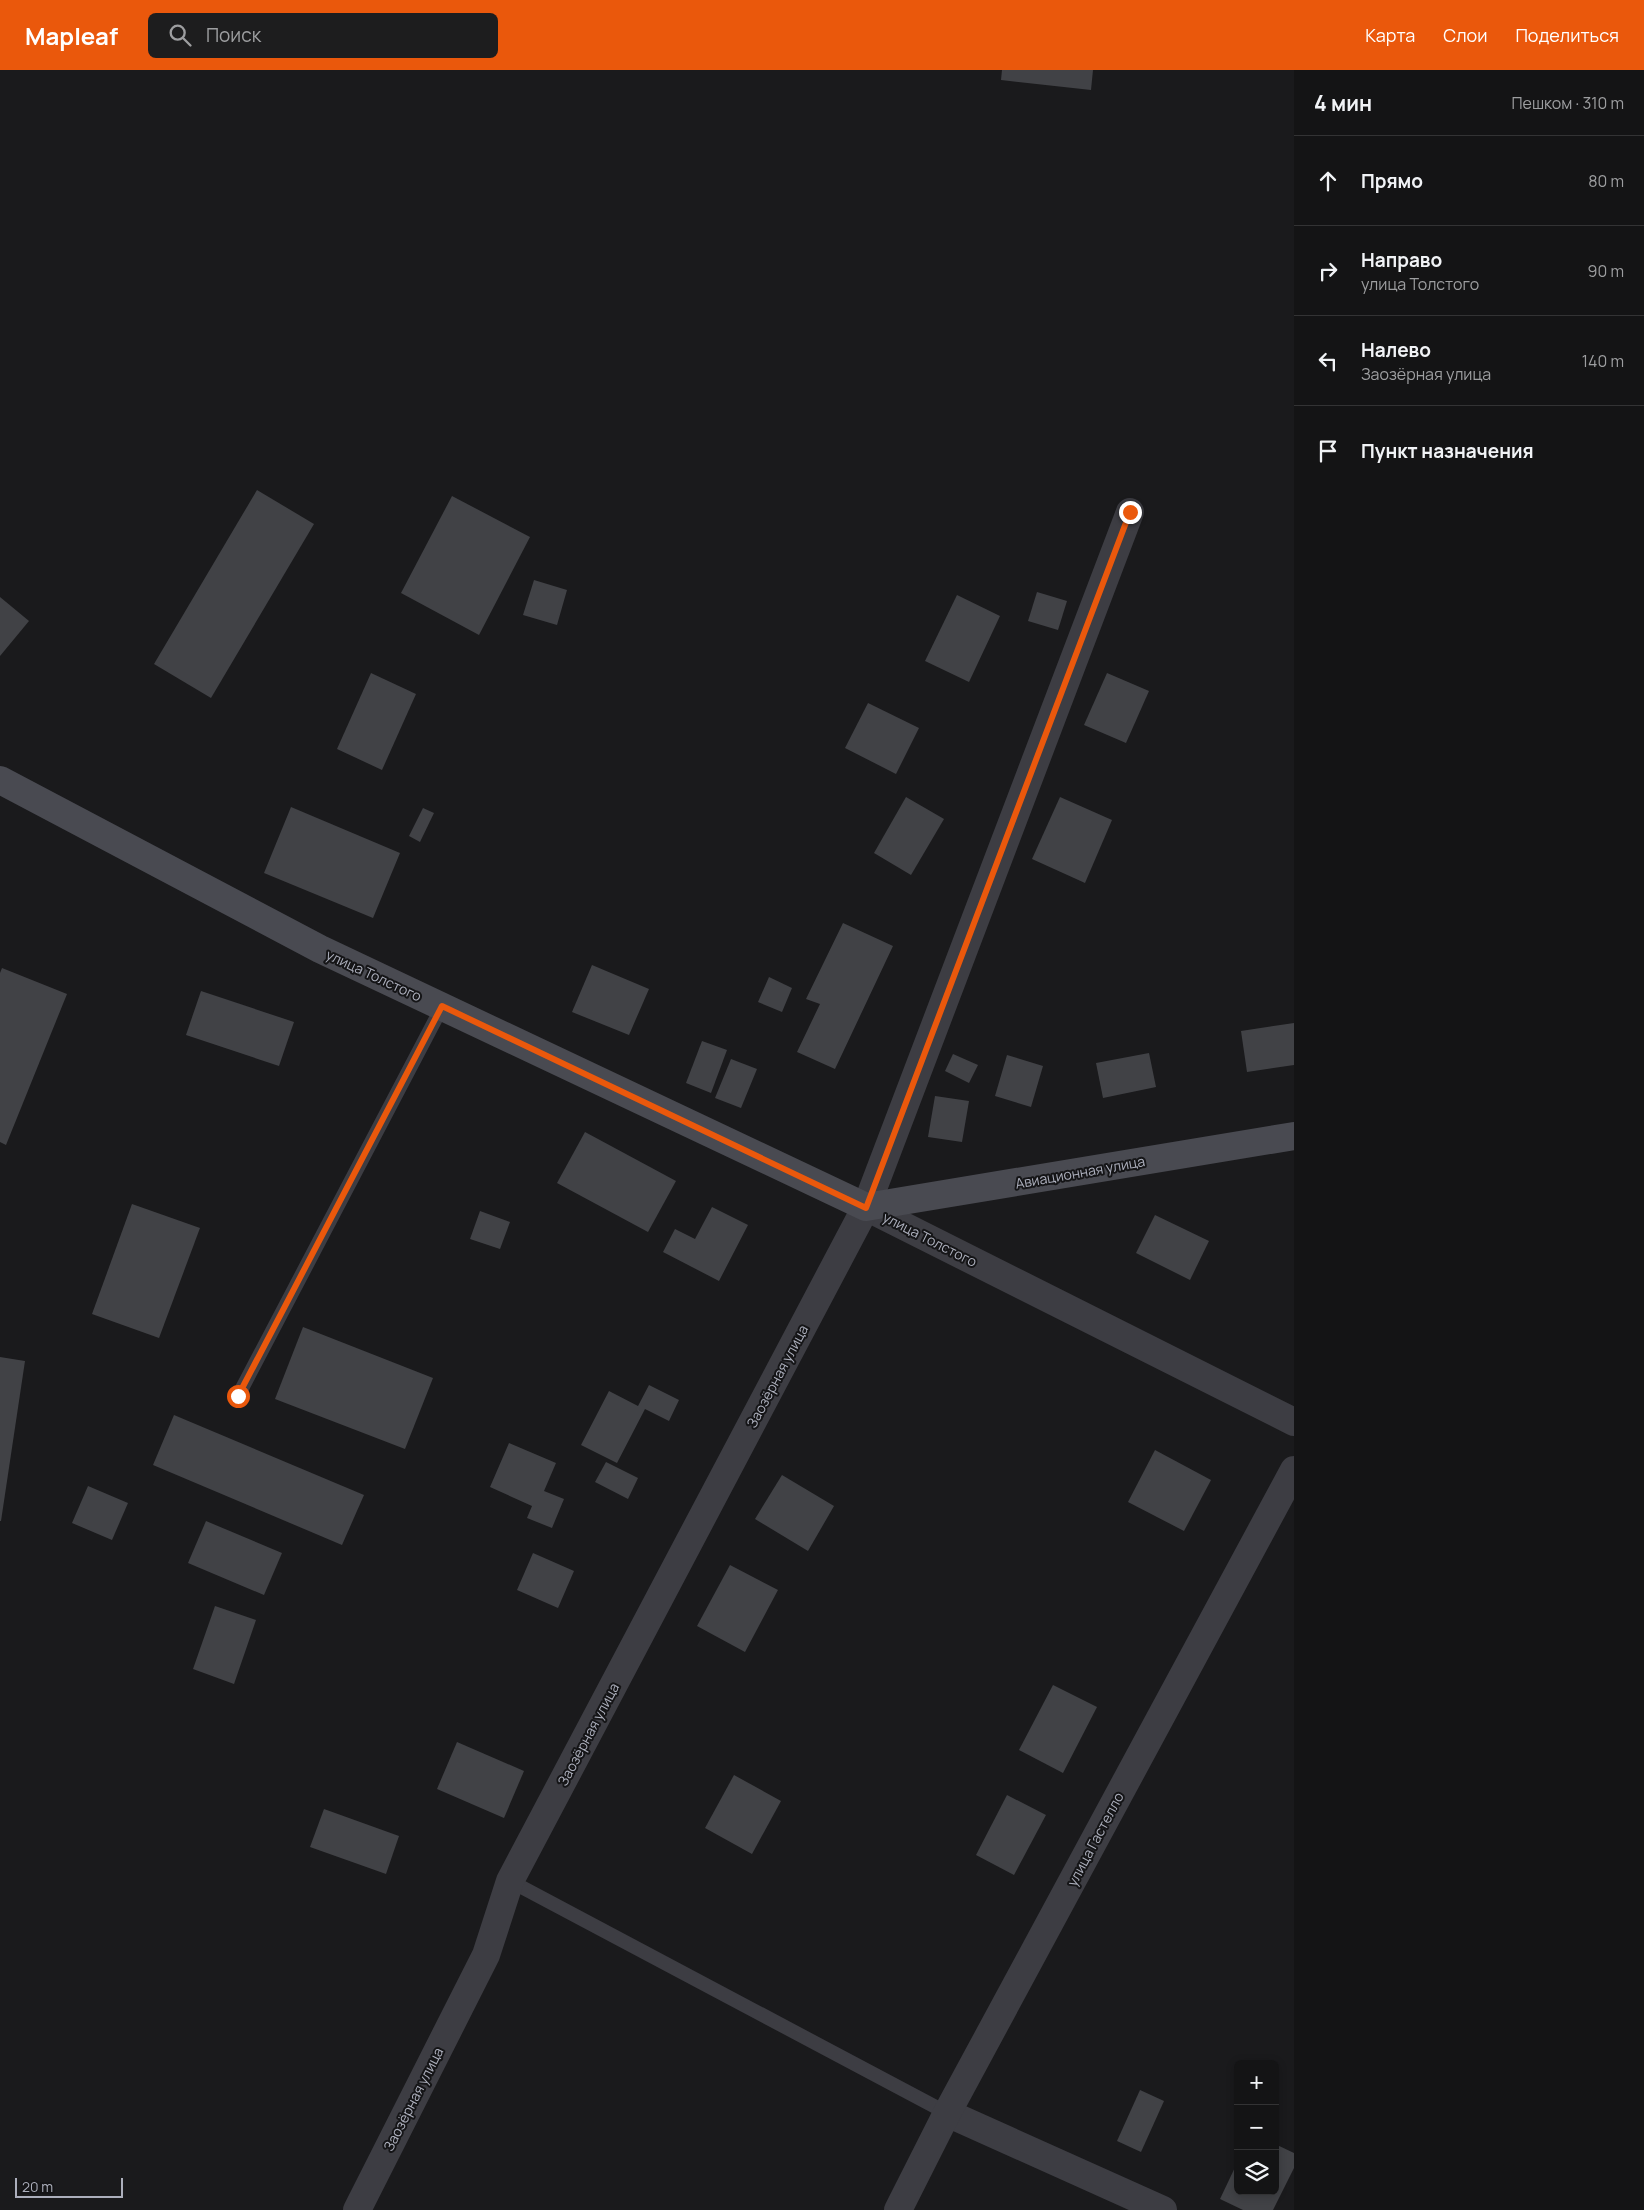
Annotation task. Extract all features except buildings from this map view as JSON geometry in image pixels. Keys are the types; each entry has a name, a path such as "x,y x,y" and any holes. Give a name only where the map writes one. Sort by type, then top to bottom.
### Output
{"street":[{"name":"Заозёрная улица","path":"357,2210 486,1955 510,1880 866,1208 1130,512"},
{"name":"улица Толстого","path":"0,780 320,949 866,1208 1294,1422"},
{"name":"Авиационная улица","path":"866,1208 1294,1136"},
{"name":"улица Гастелло","path":"898,2210 947,2113 1294,1470"},
{"path":"947,2113 1163,2210"}],"lane":[{"path":"238,1396 442,1006"},
{"path":"510,1880 947,2113"}],"route":[{"path":"238,1396 442,1006 866,1208 1130,512"}]}
